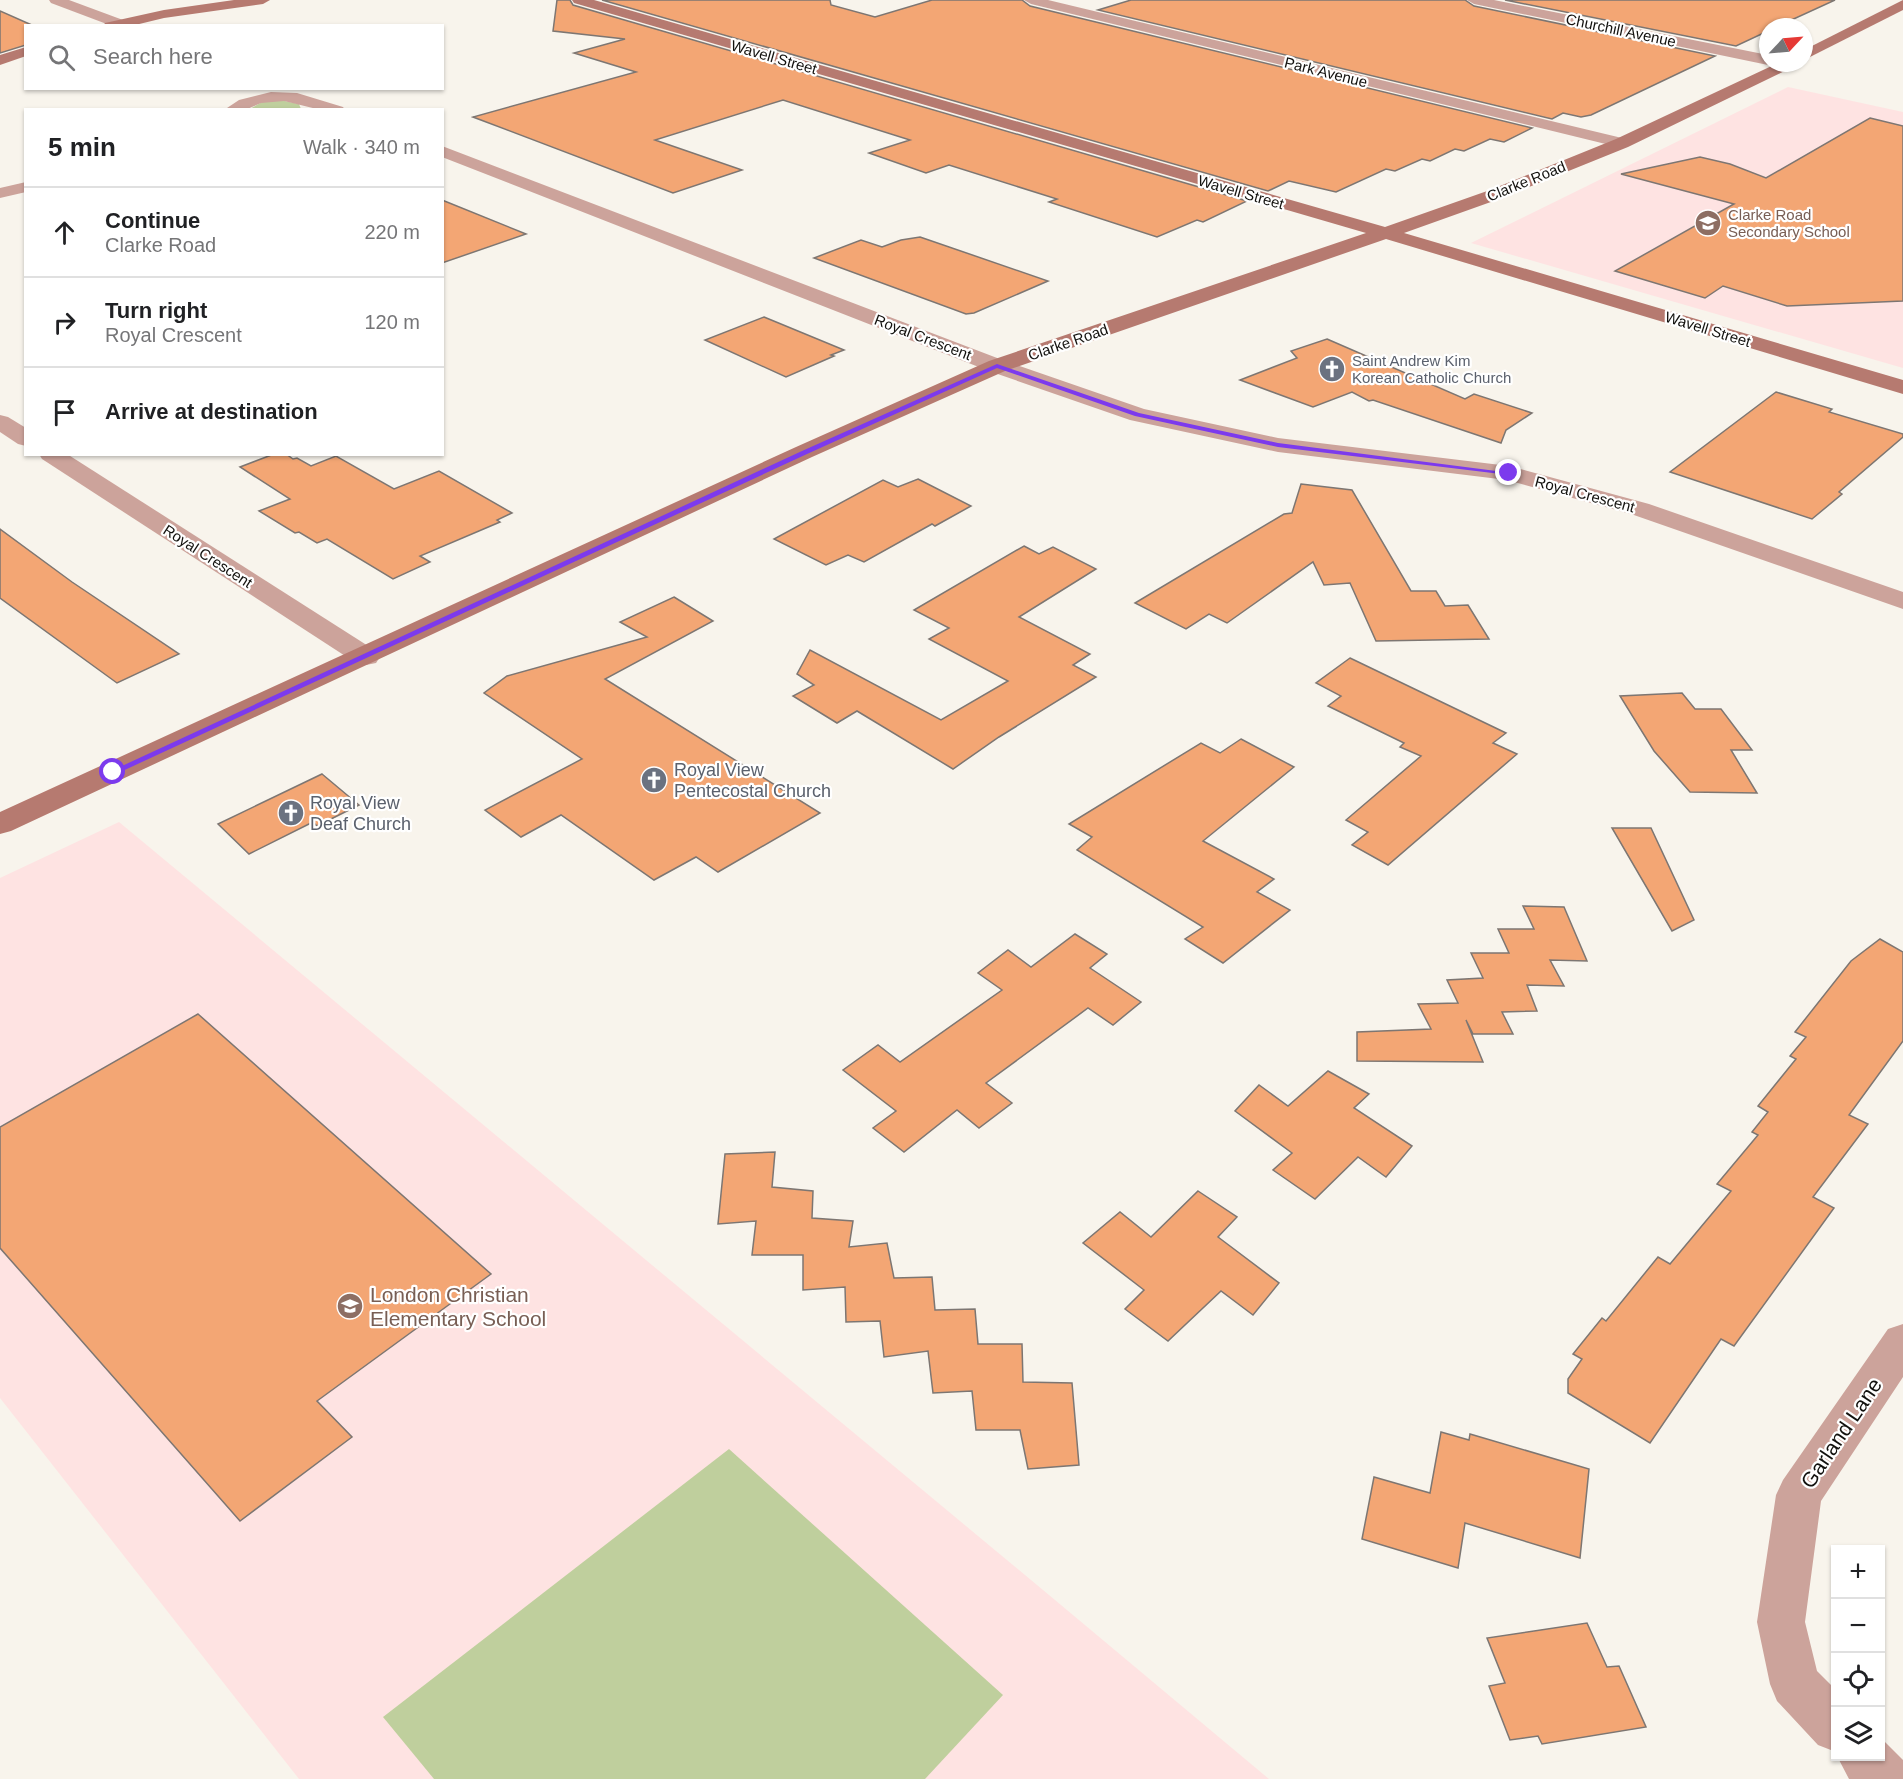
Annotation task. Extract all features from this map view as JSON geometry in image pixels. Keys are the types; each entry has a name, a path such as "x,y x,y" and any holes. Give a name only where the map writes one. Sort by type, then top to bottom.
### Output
{"main road":[{"path":"114,24 263,0"},
{"name":"Wavell Street","path":"565,0 589,1 1903,387"},
{"path":"1813,51 1903,4"},
{"path":"0,60 24,52"},
{"name":"Clarke Road","path":"0,824 366,657 804,452 997,366 1496,194 1622,143 1769,72"}],"street":[{"path":"56,0 114,24"},
{"name":"Park Avenue","path":"1031,0 1622,143"},
{"name":"Churchill Avenue","path":"1474,0 1759,58"},
{"path":"235,108 247,101 268,96 292,96 327,108"},
{"name":"Royal Crescent","path":"444,152 997,366 1138,415 1278,445 1509,473 1640,509 1903,601"},
{"path":"0,193 24,187"},
{"path":"0,422 24,438"},
{"name":"Royal Crescent","path":"53,456 366,657"},
{"name":"Garland Lane","path":"1831,1722 1795,1684 1781,1622 1799,1495 1903,1342"},
{"path":"1868,1761 1885,1779"}],"shaded area":[{"name":"Clarke Road Secondary School","path":"1788,87 1903,112 1903,368 1471,243"},
{"name":"London Christian Elementary School","path":"119,822 1269,1779 299,1779 0,1398 0,878"}],"green space":[{"path":"275,99 299,104 301,108 252,108 262,102"},
{"path":"729,1449 1003,1695 925,1779 434,1779 383,1717"}],"building":[{"path":"557,0 570,0 573,5 1247,201 1203,222 1197,220 1157,237 1049,202 1057,199 949,165 926,173 869,153 910,140 783,100 655,140 742,170 673,193 473,117 636,72 574,53 625,39 553,31"},
{"path":"602,0 830,0 831,5 875,17 932,0 1022,0 1030,6 1532,128 1504,142 1490,139 1464,151 1455,149 1430,161 1422,159 1395,171 1386,169 1336,192 1289,181 1268,191"},
{"path":"1131,0 1465,0 1474,6 1715,56 1591,115 1581,117 1563,113 1552,119 1098,10"},
{"path":"1505,0 1835,0 1796,18 1759,18 1759,35 1736,46"},
{"path":"0,11 29,24 24,24 24,46 0,53"},
{"path":"1870,118 1903,126 1903,301 1787,306 1723,286 1705,298 1615,271 1734,204 1621,174 1700,157 1730,164 1766,178"},
{"path":"444,201 526,234 444,262"},
{"path":"920,237 1048,281 974,313 966,314 814,258 861,240 882,247 901,240"},
{"path":"764,317 844,350 786,377 705,340"},
{"path":"1327,339 1465,399 1474,394 1532,413 1506,430 1501,443 1373,400 1369,401 1352,392 1313,407 1240,380 1297,358 1291,351"},
{"path":"1776,392 1832,409 1829,412 1903,434 1903,437 1839,492 1842,494 1812,519 1670,472"},
{"path":"269,456 289,456 311,466 336,456 394,489 439,471 512,513 497,520 500,522 420,556 430,562 393,579 327,539 317,543 299,532 295,533 259,511 290,499 240,467"},
{"path":"918,479 971,506 935,526 932,524 864,562 848,555 826,565 774,539 883,480 898,487"},
{"path":"1301,484 1352,490 1411,591 1436,591 1445,606 1468,605 1489,639 1376,641 1350,583 1324,585 1313,562 1227,623 1209,614 1186,629 1135,603 1284,514 1292,513"},
{"path":"0,529 72,582 179,654 117,683 0,598"},
{"path":"1024,546 1039,554 1053,547 1096,569 1019,617 1090,654 1073,665 1096,677 999,737 953,769 857,711 837,723 793,696 814,685 797,674 810,650 941,720 1008,681 929,639 949,628 914,610"},
{"name":"Royal View Pentecostal Church","path":"674,597 713,621 605,679 820,813 718,872 696,857 654,880 561,815 521,837 485,810 582,759 484,693 507,676 647,637 620,622"},
{"path":"1350,658 1506,733 1493,743 1517,754 1388,865 1352,845 1368,832 1346,820 1421,756 1400,747 1404,743 1328,706 1341,696 1316,683"},
{"path":"1682,693 1695,709 1721,709 1752,750 1731,750 1757,793 1690,792 1654,751 1620,696"},
{"path":"1241,739 1294,767 1203,841 1274,879 1257,892 1290,910 1223,963 1185,939 1203,927 1077,850 1092,837 1069,824 1201,743 1220,753"},
{"name":"Royal View Deaf Church","path":"322,774 359,805 317,826 313,822 249,854 218,824"},
{"path":"1612,828 1651,828 1694,920 1672,931"},
{"path":"1523,906 1564,907 1587,961 1550,960 1564,986 1527,985 1537,1011 1502,1012 1513,1034 1473,1034 1466,1020 1483,1062 1357,1061 1357,1032 1431,1029 1418,1004 1458,1003 1447,980 1483,978 1471,953 1509,953 1498,929 1534,929"},
{"path":"1075,934 1107,954 1090,968 1141,1002 1113,1025 1088,1008 986,1083 1012,1103 979,1128 957,1110 904,1152 873,1128 896,1111 843,1070 878,1045 900,1062 1002,990 978,973 1008,950 1031,967"},
{"path":"1880,939 1903,952 1903,1041 1849,1115 1868,1124 1813,1197 1834,1208 1734,1346 1721,1339 1650,1443 1568,1393 1568,1379 1582,1359 1573,1354 1602,1318 1606,1321 1658,1257 1670,1264 1731,1191 1717,1184 1758,1135 1752,1132 1768,1112 1758,1106 1796,1059 1790,1056 1806,1037 1795,1032 1851,961"},
{"path":"198,1014 491,1274 317,1401 352,1437 240,1521 0,1248 0,1127"},
{"path":"1328,1071 1369,1094 1354,1108 1412,1146 1386,1177 1358,1157 1315,1199 1273,1170 1292,1153 1235,1111 1259,1085 1288,1106"},
{"path":"775,1152 772,1187 813,1191 812,1218 853,1221 849,1247 887,1243 894,1278 932,1277 935,1310 975,1309 978,1344 1022,1344 1023,1382 1072,1383 1079,1465 1028,1469 1020,1430 976,1430 972,1391 933,1393 928,1351 884,1357 880,1321 846,1322 845,1287 803,1290 803,1255 752,1255 756,1221 718,1224 725,1154"},
{"path":"1198,1191 1237,1217 1218,1237 1279,1283 1253,1315 1221,1291 1168,1341 1125,1309 1144,1290 1083,1243 1120,1212 1151,1237"},
{"path":"1441,1432 1469,1440 1470,1434 1589,1469 1580,1558 1465,1523 1458,1568 1362,1539 1374,1477 1430,1493"},
{"path":"1587,1623 1607,1667 1619,1666 1646,1727 1542,1744 1538,1736 1510,1740 1489,1686 1505,1683 1487,1638"}],"place":[{"name":"Clarke Road Secondary School","path":"1708,223"},
{"name":"Saint Andrew Kim Korean Catholic Church","path":"1332,369"},
{"name":"Royal View Pentecostal Church","path":"654,780"},
{"name":"Royal View Deaf Church","path":"291,813"},
{"name":"London Christian Elementary School","path":"350,1306"}],"route":[{"path":"113,772 353,663 804,452 997,366 1138,415 1278,445 1509,473"}]}
